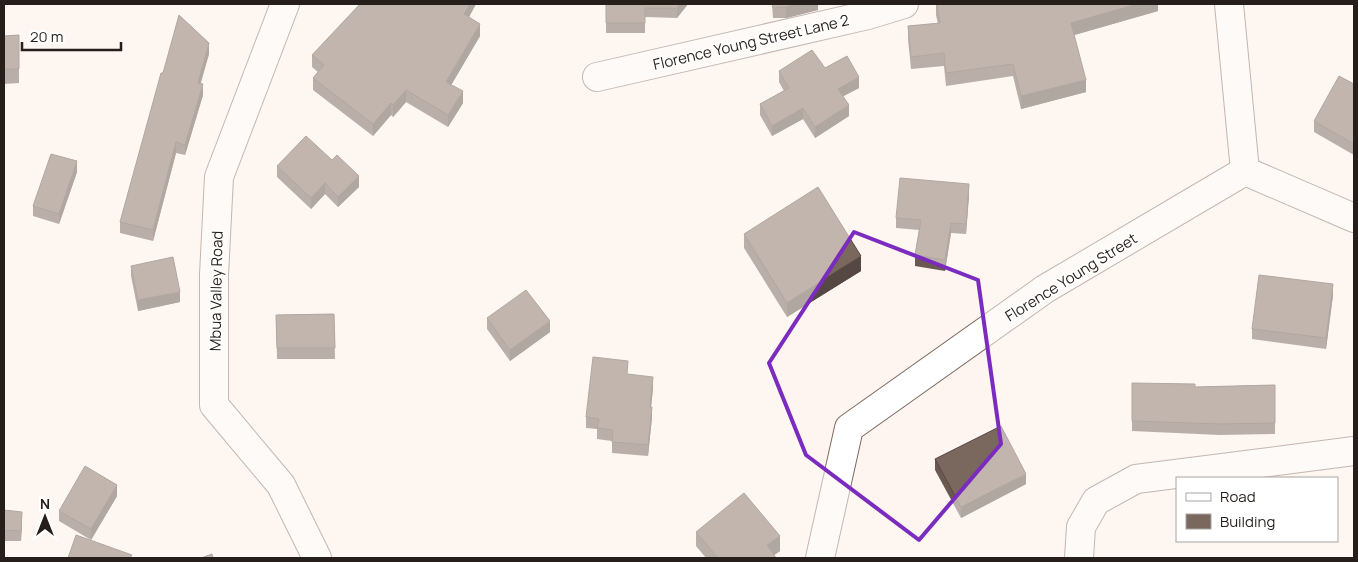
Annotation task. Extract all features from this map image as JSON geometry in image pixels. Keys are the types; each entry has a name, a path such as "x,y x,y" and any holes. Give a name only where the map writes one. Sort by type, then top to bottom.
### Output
{"street":[{"name":"Mbua Valley Road","path":"286,4 219,177 214,275 214,405 281,485 317,558"},
{"name":"Florence Young Street Lane 2","path":"596,77 904,4"},
{"path":"1229,4 1245,171 1354,218"},
{"name":"Florence Young Street","path":"820,558 850,428 1045,289 1245,171"},
{"path":"1079,558 1081,527 1096,501 1136,479 1354,452"}],"highlighted area":[{"path":"854,232 978,280 1001,444 919,540 806,455 769,363"}],"building":[{"path":"360,4 470,4 464,14 480,24 446,82 463,91 448,115 406,90 393,105 391,103 373,124 313,78 324,65 312,55"},
{"path":"606,4 680,4 677,8 645,8 645,23 606,23"},
{"path":"772,4 800,4 773,8"},
{"path":"937,4 1137,4 1071,23 1086,80 1021,96 1013,64 946,73 944,53 911,57 908,26 940,23"},
{"path":"179,15 209,43 198,83 203,84 185,145 176,142 153,230 120,222"},
{"path":"19,35 19,69 4,69 4,36"},
{"path":"812,50 825,68 847,56 859,77 838,89 849,105 815,127 803,108 772,126 760,104 789,88 779,71"},
{"path":"1339,76 1354,84 1354,144 1314,121"},
{"path":"306,136 332,160 337,155 359,176 338,197 325,183 311,198 277,166"},
{"path":"51,154 77,161 59,214 33,206"},
{"path":"900,178 969,184 966,224 951,223 945,260 915,255 921,220 896,218"},
{"path":"818,187 861,256 787,303 744,234"},
{"path":"173,257 180,292 138,300 131,266"},
{"path":"1259,275 1333,284 1326,338 1252,329"},
{"path":"526,290 550,321 510,350 487,318"},
{"path":"334,314 335,348 277,348 276,315"},
{"path":"593,357 628,361 627,374 653,377 648,445 612,442 613,430 597,428 599,419 586,417"},
{"path":"1132,383 1195,384 1195,387 1275,385 1275,423 1220,424 1132,421"},
{"path":"1001,426 1026,474 961,507 935,459"},
{"path":"85,466 117,485 91,529 59,511"},
{"path":"744,493 780,536 767,545 776,558 718,558 696,532"},
{"path":"4,510 22,512 21,531 4,530"},
{"path":"76,535 132,555 130,558 68,558"},
{"path":"212,554 213,558 201,558"}]}
